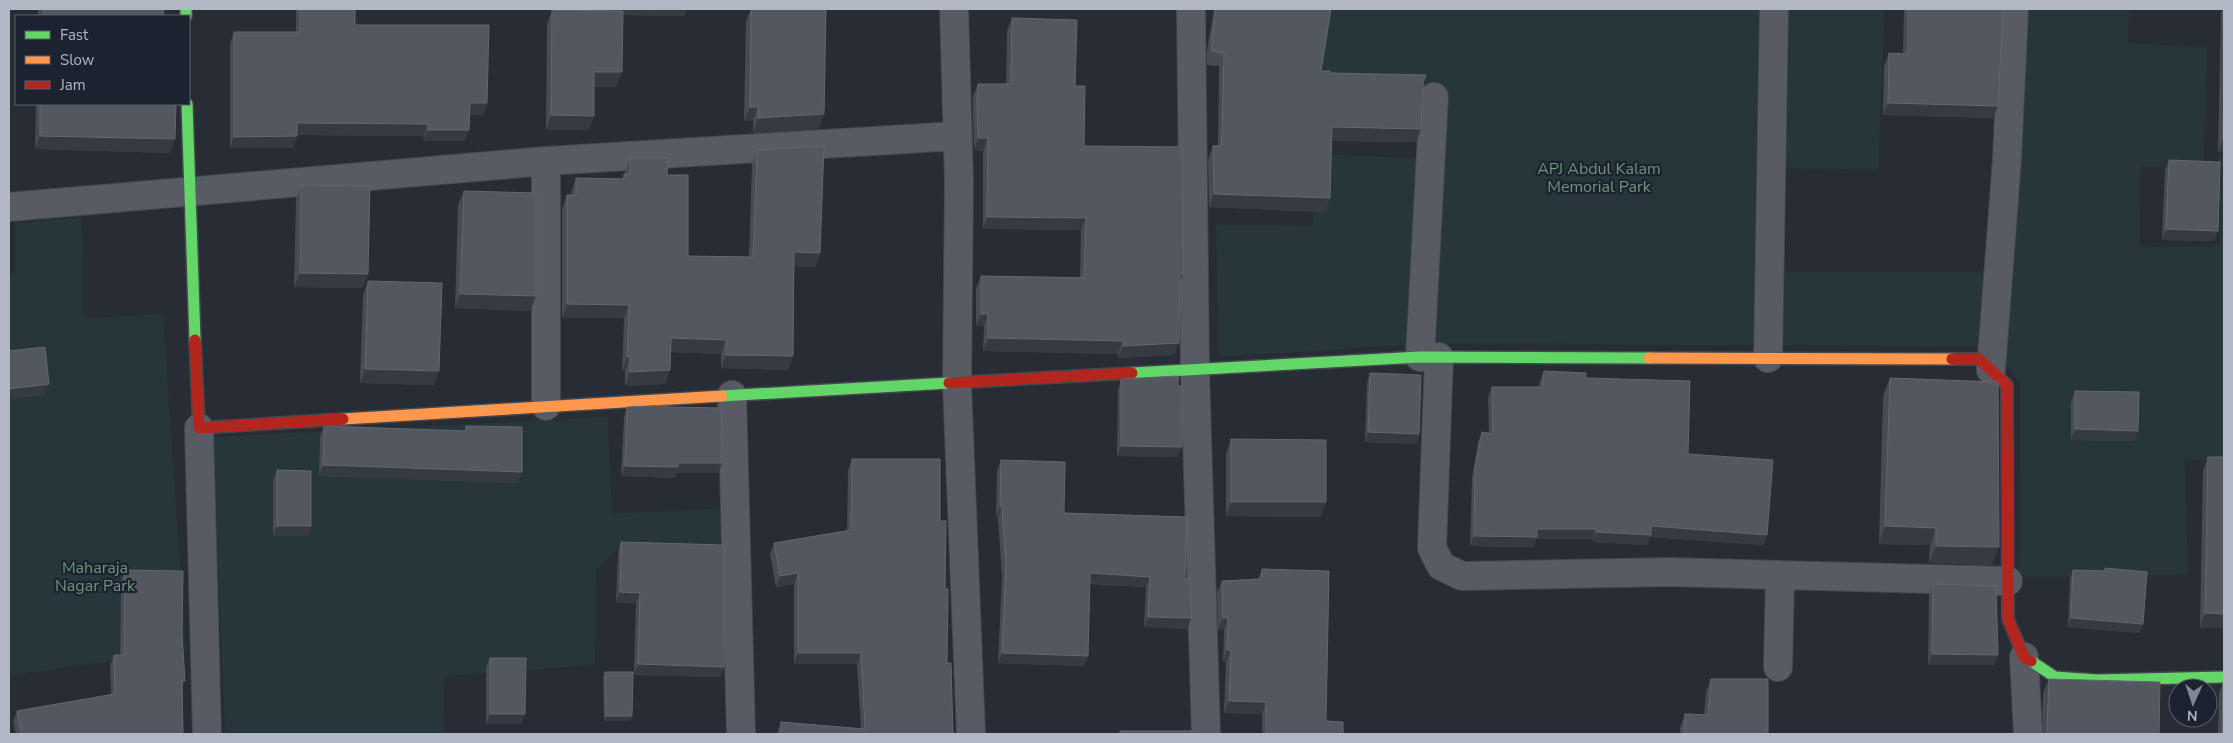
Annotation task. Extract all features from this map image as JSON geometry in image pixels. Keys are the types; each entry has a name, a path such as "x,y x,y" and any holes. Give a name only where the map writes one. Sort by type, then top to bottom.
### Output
{"street":[{"path":"954,9 958,181 957,384 971,734"},
{"path":"1191,9 1195,370 1206,734"},
{"path":"1768,358 1774,9"},
{"path":"1991,370 2007,159 2014,9"},
{"path":"1434,97 1430,357 1432,548 1441,566 1462,576 1669,572 2008,581"},
{"path":"187,105 199,428 207,734"},
{"path":"9,206 546,161 956,136"},
{"path":"546,161 546,406"},
{"path":"199,428 732,395 1430,357 1979,359 2007,385 2008,619 2024,657 2028,734"},
{"path":"732,395 741,734"},
{"path":"1778,667 1780,575"},
{"path":"2024,657 2055,677 2097,680 2224,677"}],"green space":[{"name":"APJ Abdul Kalam Memorial Park","path":"1315,9 1885,9 1878,170 1778,168 1778,272 1994,272 2005,9 2129,9 2128,43 2207,47 2204,166 2141,167 2140,247 2220,245 2218,154 2224,154 2224,460 2185,460 2188,574 2019,578 2020,382 1991,347 1438,343 1219,357 1216,225 1313,226 1315,154 1416,158 1417,79 1319,76"},
{"name":"Maharaja Nagar Park","path":"82,217 83,318 163,314 186,650 9,676 9,273 15,272 15,223"},
{"path":"608,417 612,514 721,508 722,546 616,550 596,570 595,665 445,676 443,734 225,734 213,437"}],"building":[{"path":"43,9 164,9 163,15 43,15"},
{"path":"300,9 355,9 355,25 489,25 487,103 470,103 469,130 428,130 428,124 297,123 297,136 234,137 234,32 300,32"},
{"path":"751,9 826,9 824,114 758,118 758,107 750,107"},
{"path":"1216,9 1331,9 1321,71 1330,71 1330,73 1426,75 1423,83 1421,129 1332,127 1330,198 1214,194 1213,146 1221,146 1224,53 1212,51"},
{"path":"1908,9 2003,9 1998,106 1888,103 1889,53 1908,54"},
{"path":"552,10 623,11 622,72 594,72 594,116 551,115"},
{"path":"1012,18 1077,20 1075,86 1085,86 1084,146 1182,147 1183,274 1180,274 1179,343 1123,346 1123,341 988,338 988,314 981,314 981,276 1084,278 1086,218 987,217 988,138 978,138 978,84 1011,84"},
{"path":"2224,77 2224,139 2223,139"},
{"path":"40,105 176,105 175,139 40,136"},
{"path":"824,146 820,253 794,252 793,356 726,355 726,340 671,338 670,370 630,372 630,357 627,357 629,305 567,304 567,195 576,195 576,178 624,179 624,174 630,174 630,158 668,158 667,175 688,175 688,256 753,257 757,150"},
{"path":"2169,160 2220,162 2218,231 2166,229"},
{"path":"301,185 370,186 368,274 300,273"},
{"path":"464,191 536,193 536,296 460,294"},
{"path":"368,281 442,283 439,371 365,369"},
{"path":"45,347 49,384 9,389 9,351"},
{"path":"1544,371 1586,373 1586,378 1690,381 1688,454 1773,460 1767,535 1651,526 1651,535 1596,532 1596,529 1537,529 1537,537 1474,536 1475,468 1482,432 1493,434 1492,387 1542,387"},
{"path":"1370,373 1421,375 1419,434 1368,432"},
{"path":"1178,376 1178,386 1182,386 1182,447 1121,446 1121,379"},
{"path":"1890,378 1998,382 1999,547 1936,546 1936,528 1885,526"},
{"path":"2075,391 2139,392 2138,431 2075,429"},
{"path":"668,405 668,407 721,408 722,463 678,463 678,467 625,466 627,407"},
{"path":"324,426 466,431 466,426 522,427 522,472 323,465"},
{"path":"1231,439 1326,440 1326,502 1231,502"},
{"path":"2208,457 2224,457 2224,614 2205,613"},
{"path":"852,459 940,459 940,521 946,521 945,589 948,589 947,663 951,663 953,734 780,734 781,722 865,729 861,653 798,653 798,573 780,576 774,543 851,530"},
{"path":"1001,460 1065,462 1064,513 1187,517 1185,579 1190,579 1191,618 1148,617 1150,577 1090,573 1088,656 1002,653 1006,566 1002,507 1000,507"},
{"path":"277,470 311,471 311,526 277,526"},
{"path":"621,542 724,545 724,667 638,664 640,593 620,592"},
{"path":"2105,568 2147,572 2143,624 2071,618 2073,570 2105,571"},
{"path":"1262,569 1329,571 1326,721 1343,722 1343,734 1266,734 1266,702 1229,701 1231,650 1227,650 1228,618 1223,618 1222,581 1261,579"},
{"path":"125,570 183,571 182,634 185,681 182,681 183,734 21,734 17,711 115,694 114,655 124,655"},
{"path":"1933,584 1996,586 1998,655 1932,654"},
{"path":"490,658 526,658 525,714 490,714"},
{"path":"605,672 633,672 632,716 606,716"},
{"path":"1711,679 1768,679 1768,734 1684,734 1685,714 1708,715"},
{"path":"2049,679 2160,682 2159,734 2047,734"},
{"path":"2223,682 2224,734 2222,734"},
{"path":"1120,731 1196,731 1199,734 1120,734"}],"traffic: fast":[{"path":"186,9 186,15"},
{"path":"187,105 195,340"},
{"path":"1132,373 1420,357 1649,358"},
{"path":"722,396 949,383"},
{"path":"2031,661 2055,677 2097,680 2224,677"}],"traffic: slow":[{"path":"1649,358 1952,359"},
{"path":"343,419 722,396"}],"traffic: jam":[{"path":"195,340 199,428 343,419"},
{"path":"1952,359 1979,359 2007,385 2008,619 2024,657 2031,661"},
{"path":"949,383 1132,373"}]}
